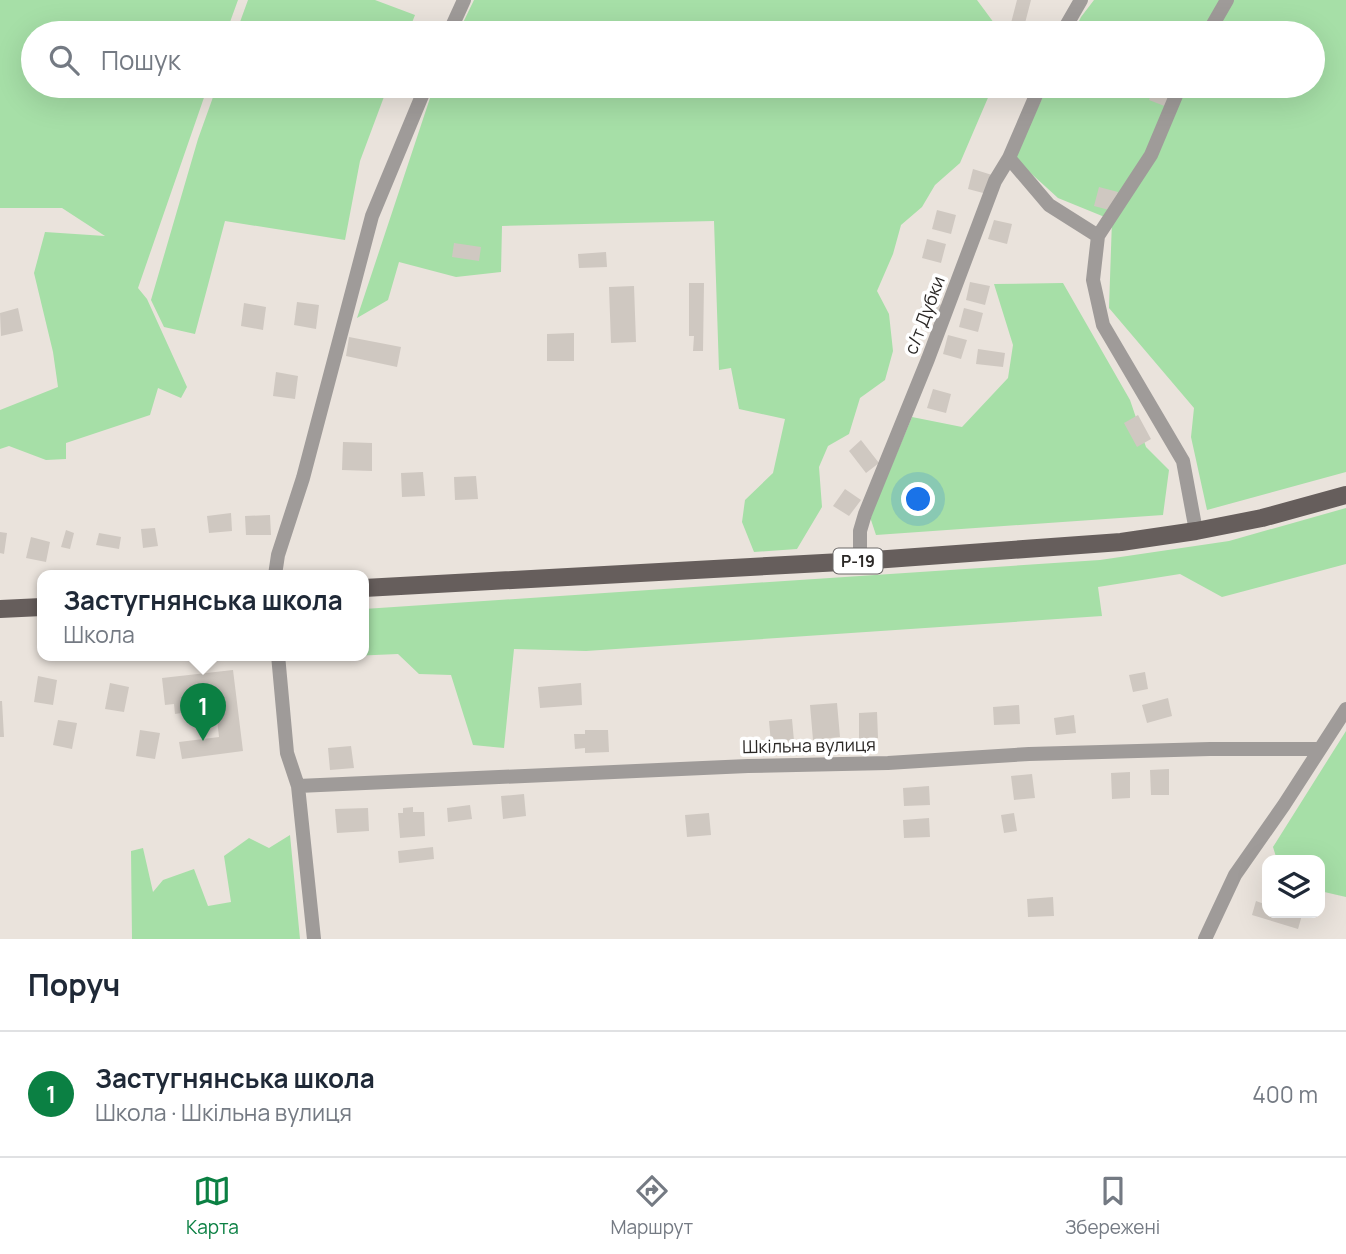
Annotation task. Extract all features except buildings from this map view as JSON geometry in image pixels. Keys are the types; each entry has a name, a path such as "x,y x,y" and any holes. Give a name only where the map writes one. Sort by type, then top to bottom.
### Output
{"main road":[{"name":"Р-19","path":"369,588 860,561 1121,542 1262,518 1346,495"},
{"path":"0,609 37,607"}],"street":[{"path":"454,21 464,0"},
{"path":"1069,21 1081,0"},
{"path":"1215,21 1227,0"},
{"path":"276,570 278,555 303,478 372,216 421,98"},
{"name":"с/т Дубки","path":"860,561 860,531 865,514 995,181 1009,158 1035,98"},
{"path":"1175,98 1152,156 1098,236 1093,280 1104,325 1183,461 1196,531"},
{"path":"1009,158 1049,205 1098,236"},
{"path":"279,661 287,753 298,786 314,939"},
{"path":"1205,939 1235,874 1284,805 1346,709"},
{"name":"Шкільна вулиця","path":"298,786 888,763 1018,754 1320,749"}],"green space":[{"path":"0,0 238,0 230,21 21,21 21,98 204,98 138,288 147,299 187,387 181,398 158,388 150,415 66,443 66,459 46,460 9,446 0,449 0,410 58,387 53,352 34,273 45,232 105,236 62,208 0,208"},
{"path":"248,0 375,0 415,15 413,21 240,21"},
{"path":"474,0 977,0 993,21 464,21"},
{"path":"1094,0 1346,0 1346,472 1207,510 1191,437 1194,408 1109,308 1112,220 1058,198 1014,158 1042,98 1325,98 1325,21 1079,21"},
{"path":"213,98 384,98 360,161 345,240 225,221 195,334 164,327 151,300"},
{"path":"430,98 988,98 960,163 935,185 922,207 901,225 893,254 877,291 889,314 893,351 885,380 860,398 849,434 828,446 819,467 822,507 797,549 754,552 742,522 745,500 773,473 785,419 739,409 731,368 719,370 714,221 502,226 501,272 456,277 399,262 388,300 357,318"},
{"path":"1063,283 1130,400 1146,447 1169,470 1163,515 876,535 870,517 912,417 962,427 1008,378 1013,345 994,284"},
{"path":"1346,508 1346,564 1222,597 1180,574 1098,587 1102,616 586,651 514,649 504,748 473,745 451,675 419,674 398,654 369,655 369,609 1100,560 1229,541"},
{"path":"1346,731 1346,897 1325,892 1325,855 1275,855 1273,847"},
{"path":"290,835 300,939 132,939 131,851 143,848 153,892 163,880 194,869 208,906 231,902 224,856 249,838 269,848"}],"place":[{"name":"Застугнянська школа","path":"203,741"}]}
